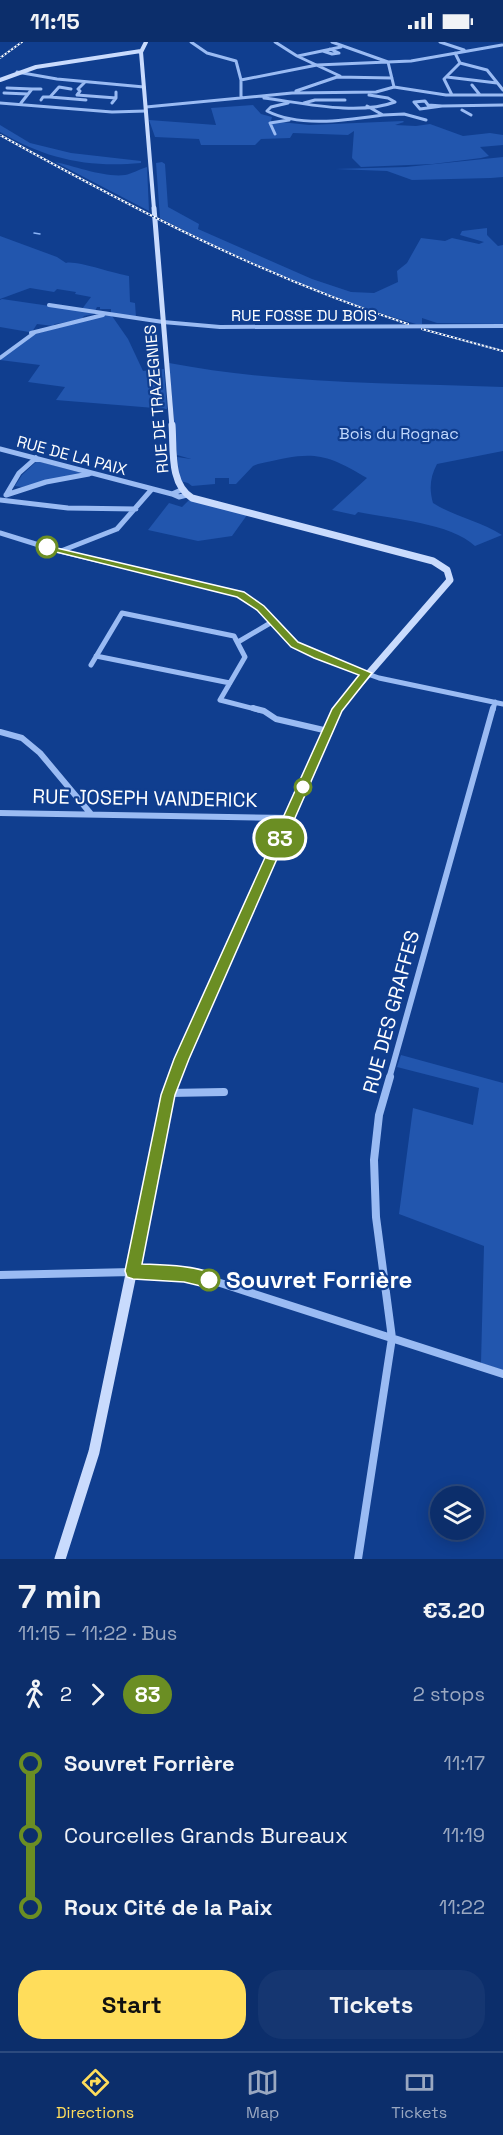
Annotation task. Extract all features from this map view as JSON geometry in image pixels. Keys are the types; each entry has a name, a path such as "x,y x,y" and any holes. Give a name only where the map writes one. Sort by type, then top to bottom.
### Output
{"main road":[{"path":"0,80 39,66 141,51 146,42"},
{"name":"RUE DE TRAZEGNIES","path":"141,51 176,476 181,490 202,502 431,561 443,566 450,575 448,584 366,673"},
{"path":"60,1559 94,1452 169,1093 339,706 366,673"}],"street":[{"path":"191,42 207,53 236,60 241,80 241,97"},
{"path":"275,42 297,56 341,77"},
{"path":"332,42 388,63"},
{"path":"440,42 467,51"},
{"path":"241,80 317,65 388,63 501,44"},
{"path":"297,56 343,46"},
{"path":"323,51 332,54 339,53 330,49"},
{"path":"455,52 460,63"},
{"path":"388,63 394,87"},
{"path":"453,94 444,81 460,63"},
{"path":"0,103 112,112 241,97 292,93 355,93 380,91 394,87 453,94 503,93 484,69 460,63"},
{"path":"17,72 85,82 144,87"},
{"path":"292,93 341,77 393,78"},
{"path":"447,77 497,83"},
{"path":"85,82 78,89 80,91 77,95 114,98"},
{"path":"317,84 318,89"},
{"path":"472,85 480,94"},
{"path":"50,97 59,87 71,88"},
{"path":"7,88 41,89"},
{"path":"21,103 32,89"},
{"path":"112,112 116,92"},
{"path":"4,93 28,94"},
{"path":"258,96 334,107 384,106 395,102 388,98 355,93"},
{"path":"77,108 90,96"},
{"path":"41,100 43,97 50,97 86,100"},
{"path":"64,107 73,98"},
{"path":"302,104 315,100 345,100"},
{"path":"432,107 425,101 414,102 417,108 503,105"},
{"path":"290,102 271,107 267,111 277,116 299,118 345,120 404,114 426,120"},
{"path":"366,105 383,115"},
{"path":"457,105 471,115"},
{"path":"463,109 476,107"},
{"path":"275,134 270,123 299,118"},
{"name":"RUE FOSSE DU BOIS","path":"49,305 163,322 230,327 503,326"},
{"path":"0,358 33,333 106,314"},
{"name":"RUE DE LA PAIX","path":"0,449 179,497 187,495"},
{"path":"6,495 20,473 36,458"},
{"path":"0,499 46,482 93,474"},
{"path":"61,551 110,533 123,525 152,489"},
{"path":"172,494 181,490"},
{"path":"0,499 68,508 136,509"},
{"path":"0,532 61,551 236,593 257,605 287,638 304,650 366,673 500,702"},
{"path":"91,665 122,613 234,636 245,657 220,700 264,711 276,719 328,731"},
{"path":"238,642 272,622"},
{"path":"96,656 230,683"},
{"name":"RUE DES GRAFFES","path":"358,1559 392,1338 376,1217 374,1160 380,1115 500,702"},
{"path":"0,732 22,738 40,753 91,814"},
{"name":"RUE JOSEPH VANDERICK","path":"0,813 289,818"},
{"path":"169,1093 224,1092"},
{"path":"0,1275 133,1271 184,1274 211,1280 503,1374"}],"green space":[{"path":"253,105 261,114 272,117 271,121 309,125 403,121 395,125 430,124 463,136 490,133 503,135 503,145 480,147 489,156 481,158 433,164 361,167 352,158 354,131 348,135 293,133 290,138 261,139 255,145 201,145 199,139 155,137 149,120 216,125 211,108"},
{"path":"0,125 30,143 71,153 141,161 141,163 103,164 68,160 17,141 0,132"},
{"path":"503,157 503,177 491,178 412,180 387,171 335,169 406,167"},
{"path":"55,162 117,175 128,174 147,167 149,211"},
{"path":"156,163 165,164 168,207 199,224 198,229 312,279 351,292 374,293 398,282 397,271 407,263 421,238 445,241 452,238 479,244 484,242 460,235 462,231 487,228 487,235 498,246 503,245 503,324 437,323 422,318 422,324 416,324 350,303 222,249 160,218"},
{"path":"0,236 57,257 66,263 78,263 129,276 130,302 135,303 136,317 111,314 111,309 100,309 100,307 97,307 95,311 82,309 91,297 57,289 54,292 30,288 0,299"},
{"path":"0,300 98,313 84,316 81,320 53,326 37,324 32,332 29,332 0,327"},
{"path":"105,315 112,316 128,339 143,371 164,369 167,409 56,400 65,387 28,382 40,365 0,360 35,334"},
{"name":"Bois du Rognac","path":"169,363 294,379 503,387 503,451 437,464 431,488 433,503 502,535 475,546 464,538 436,527 358,512 355,515 332,510 367,478 338,462 315,456 290,457 258,464 253,466 236,484 229,484 229,478 215,478 215,484 192,486 180,481 177,457 191,459 177,455"},
{"path":"37,461 82,473 22,487 15,486 22,475"},
{"path":"189,500 247,515 232,536 198,541 148,530 169,503 182,507"},
{"path":"401,1055 503,1083 503,1370 481,1363 484,1246 399,1214 413,1108 473,1125 479,1088 397,1067"}],"waterway":[{"path":"34,233 40,234"}],"railway":[{"path":"0,58 22,42"},
{"path":"0,135 99,189 250,263 408,324"},
{"path":"422,329 503,351"}],"bus line":[{"name":"83","path":"47,547 188,580 241,595 261,608 294,645 317,656 366,673 337,709 168,1095 133,1271 184,1274 209,1280"}],"place":[{"name":"Souvret Forrière","path":"209,1280"}]}
